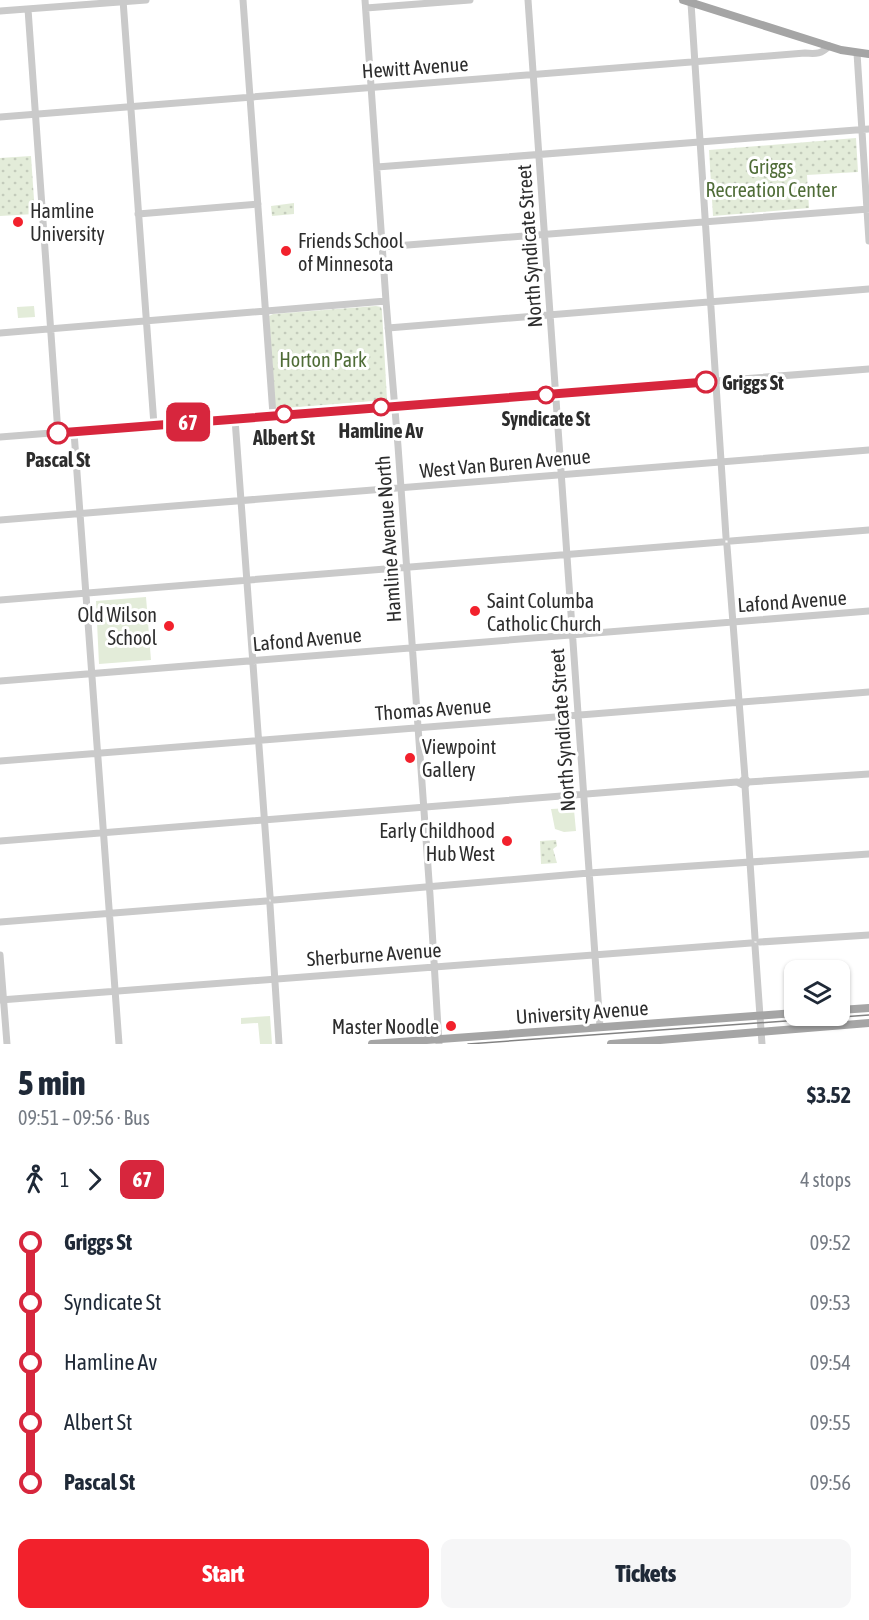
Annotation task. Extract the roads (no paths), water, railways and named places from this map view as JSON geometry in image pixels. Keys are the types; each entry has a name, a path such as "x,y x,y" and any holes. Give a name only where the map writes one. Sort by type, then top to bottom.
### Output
{"main road":[{"path":"687,1 829,46 869,54"},
{"path":"850,1009 869,1008"},
{"name":"University Avenue","path":"372,1044 439,1042 600,1027 784,1014"},
{"name":"University Avenue","path":"611,1044 869,1023"}],"street":[{"path":"0,11 146,0"},
{"path":"243,0 273,415"},
{"path":"366,4 470,0"},
{"name":"North Syndicate Street","path":"528,0 600,1027"},
{"path":"124,1 154,425"},
{"path":"687,1 706,222 762,1044"},
{"name":"Hamline Avenue North","path":"366,4 386,302 413,646 439,1042"},
{"path":"27,9 58,433"},
{"name":"Hewitt Avenue","path":"0,117 806,53 818,54 829,46"},
{"path":"857,53 869,241"},
{"path":"377,167 869,129"},
{"path":"138,214 258,204"},
{"path":"382,247 867,209"},
{"path":"388,328 869,289"},
{"path":"0,333 386,302"},
{"path":"0,437 869,369"},
{"path":"235,418 279,1044"},
{"path":"74,432 119,1044"},
{"name":"West Van Buren Avenue","path":"0,520 869,450"},
{"path":"0,600 869,530"},
{"name":"Lafond Avenue","path":"0,681 869,611"},
{"name":"Thomas Avenue","path":"0,760 869,692"},
{"path":"0,841 423,806 869,774"},
{"path":"0,922 589,873 869,854"},
{"name":"Sherburne Avenue","path":"2,999 869,934"},
{"path":"0,955 7,1044"}],"tram line":[{"path":"468,1044 869,1015"}],"place":[{"name":"Hamline University","path":"18,222"},
{"name":"Friends School of Minnesota","path":"286,251"},
{"name":"Griggs St","path":"706,382"},
{"name":"Syndicate St","path":"546,395"},
{"name":"Hamline Av","path":"381,407"},
{"name":"Albert St","path":"284,414"},
{"name":"Pascal St","path":"58,433"},
{"name":"Saint Columba Catholic Church","path":"475,611"},
{"name":"Old Wilson School","path":"169,626"},
{"name":"Viewpoint Gallery","path":"410,758"},
{"name":"Early Childhood Hub West","path":"507,841"},
{"name":"Master Noodle","path":"451,1026"}],"park label":[{"name":"Griggs Recreation Center","path":"771,178"},
{"name":"Horton Park","path":"323,359"}]}
